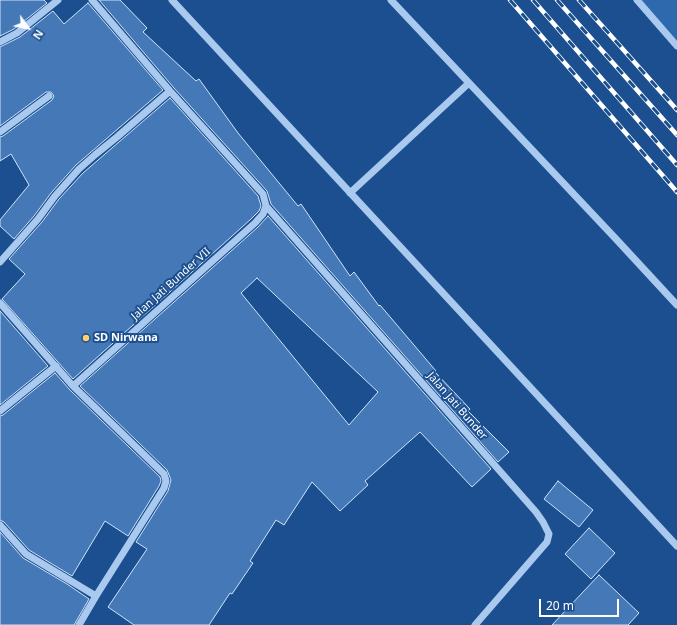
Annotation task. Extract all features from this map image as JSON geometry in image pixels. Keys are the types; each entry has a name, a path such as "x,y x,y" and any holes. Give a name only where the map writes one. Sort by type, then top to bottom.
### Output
{"street":[{"path":"0,42 17,33 58,0"},
{"path":"92,0 170,91 263,194 266,206"},
{"path":"172,0 677,546"},
{"path":"391,0 677,305"},
{"path":"637,0 677,46"},
{"path":"350,192 469,83"},
{"path":"0,262 79,169 170,91"},
{"path":"0,132 48,96"},
{"name":"Jalan Jati Bunder VII","path":"73,386 255,223 263,214 266,206"},
{"name":"Jalan Jati Bunder","path":"266,206 544,522 549,534 547,542 475,625"},
{"path":"0,303 73,386 164,474 166,481 164,488 79,625"},
{"path":"0,411 56,366"},
{"path":"0,525 26,554 96,596"}],"shaded area":[{"path":"634,0 677,0 677,48"}],"building":[{"path":"0,0 44,0 47,3 14,29 0,36"},
{"path":"99,0 120,0 147,28 143,32 196,81 199,79 238,133 298,206 301,204 350,276 354,272 379,306 380,305 436,371 435,372 470,409 468,411 509,452 498,462 271,204 267,191 174,88"},
{"path":"88,3 163,90 76,165 14,239 0,226 0,220 29,185 11,154 0,161 0,137 52,100 54,96 51,92 46,92 0,126 0,47 20,37 53,11 64,24"},
{"path":"170,98 258,196 261,206 259,211 251,219 73,379 2,299 25,274 9,259 42,222 59,199 83,173"},
{"path":"268,216 491,469 472,487 420,432 365,481 368,485 340,511 312,482 284,525 276,520 250,561 253,563 232,594 230,593 209,625 134,625 108,607 147,549 136,542 168,491 171,480 167,470 80,386 258,227","holes":["257,278 378,392 349,425 241,293"]},
{"path":"0,311 48,366 0,405"},
{"path":"55,373 70,390 160,477 161,481 128,536 105,521 72,576 29,550 4,522 0,520 0,416"},
{"path":"558,481 593,510 579,527 544,499"},
{"path":"589,528 615,553 591,579 565,554"},
{"path":"0,532 23,558 89,599 74,625 0,625"},
{"path":"599,575 639,613 628,625 552,625"}],"railway":[{"path":"510,0 677,192"},
{"path":"533,0 677,165"},
{"path":"557,0 677,135"},
{"path":"579,0 677,110"}],"place":[{"name":"SD Nirwana","path":"86,338"}]}
